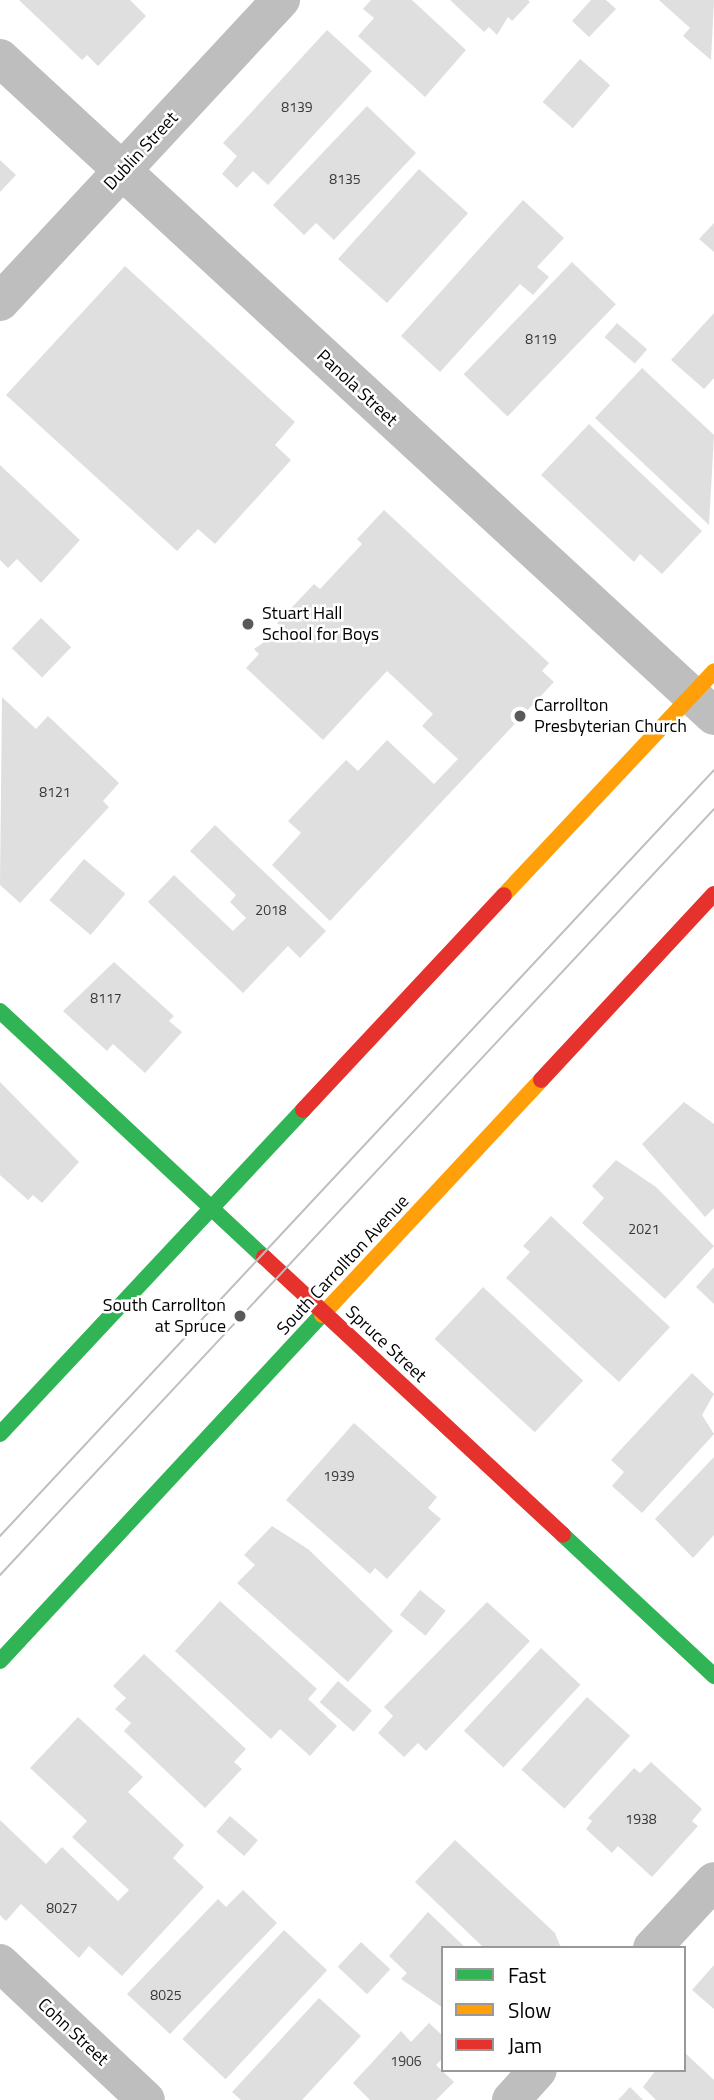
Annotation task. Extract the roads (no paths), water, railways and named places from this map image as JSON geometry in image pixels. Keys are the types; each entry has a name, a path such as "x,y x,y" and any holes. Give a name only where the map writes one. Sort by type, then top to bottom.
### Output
{"main road":[{"path":"0,1434 212,1208 706,694"},
{"name":"South Carrollton Avenue","path":"0,1661 714,894"},
{"name":"Spruce Street","path":"0,1011 714,1676"}],"street":[{"name":"Dublin Street","path":"0,302 281,0"},
{"name":"Panola Street","path":"0,58 122,171 706,694"},
{"path":"654,1946 714,1881"},
{"name":"Cohn Street","path":"0,1963 146,2100"},
{"path":"511,2100 536,2072"}],"tram line":[{"path":"0,1536 714,770"},
{"path":"0,1575 714,809"}],"place":[{"name":"Stuart Hall School for Boys","path":"248,624"},
{"name":"Carrollton Presbyterian Church","path":"520,716"},
{"name":"South Carrollton at Spruce","path":"240,1316"}]}
